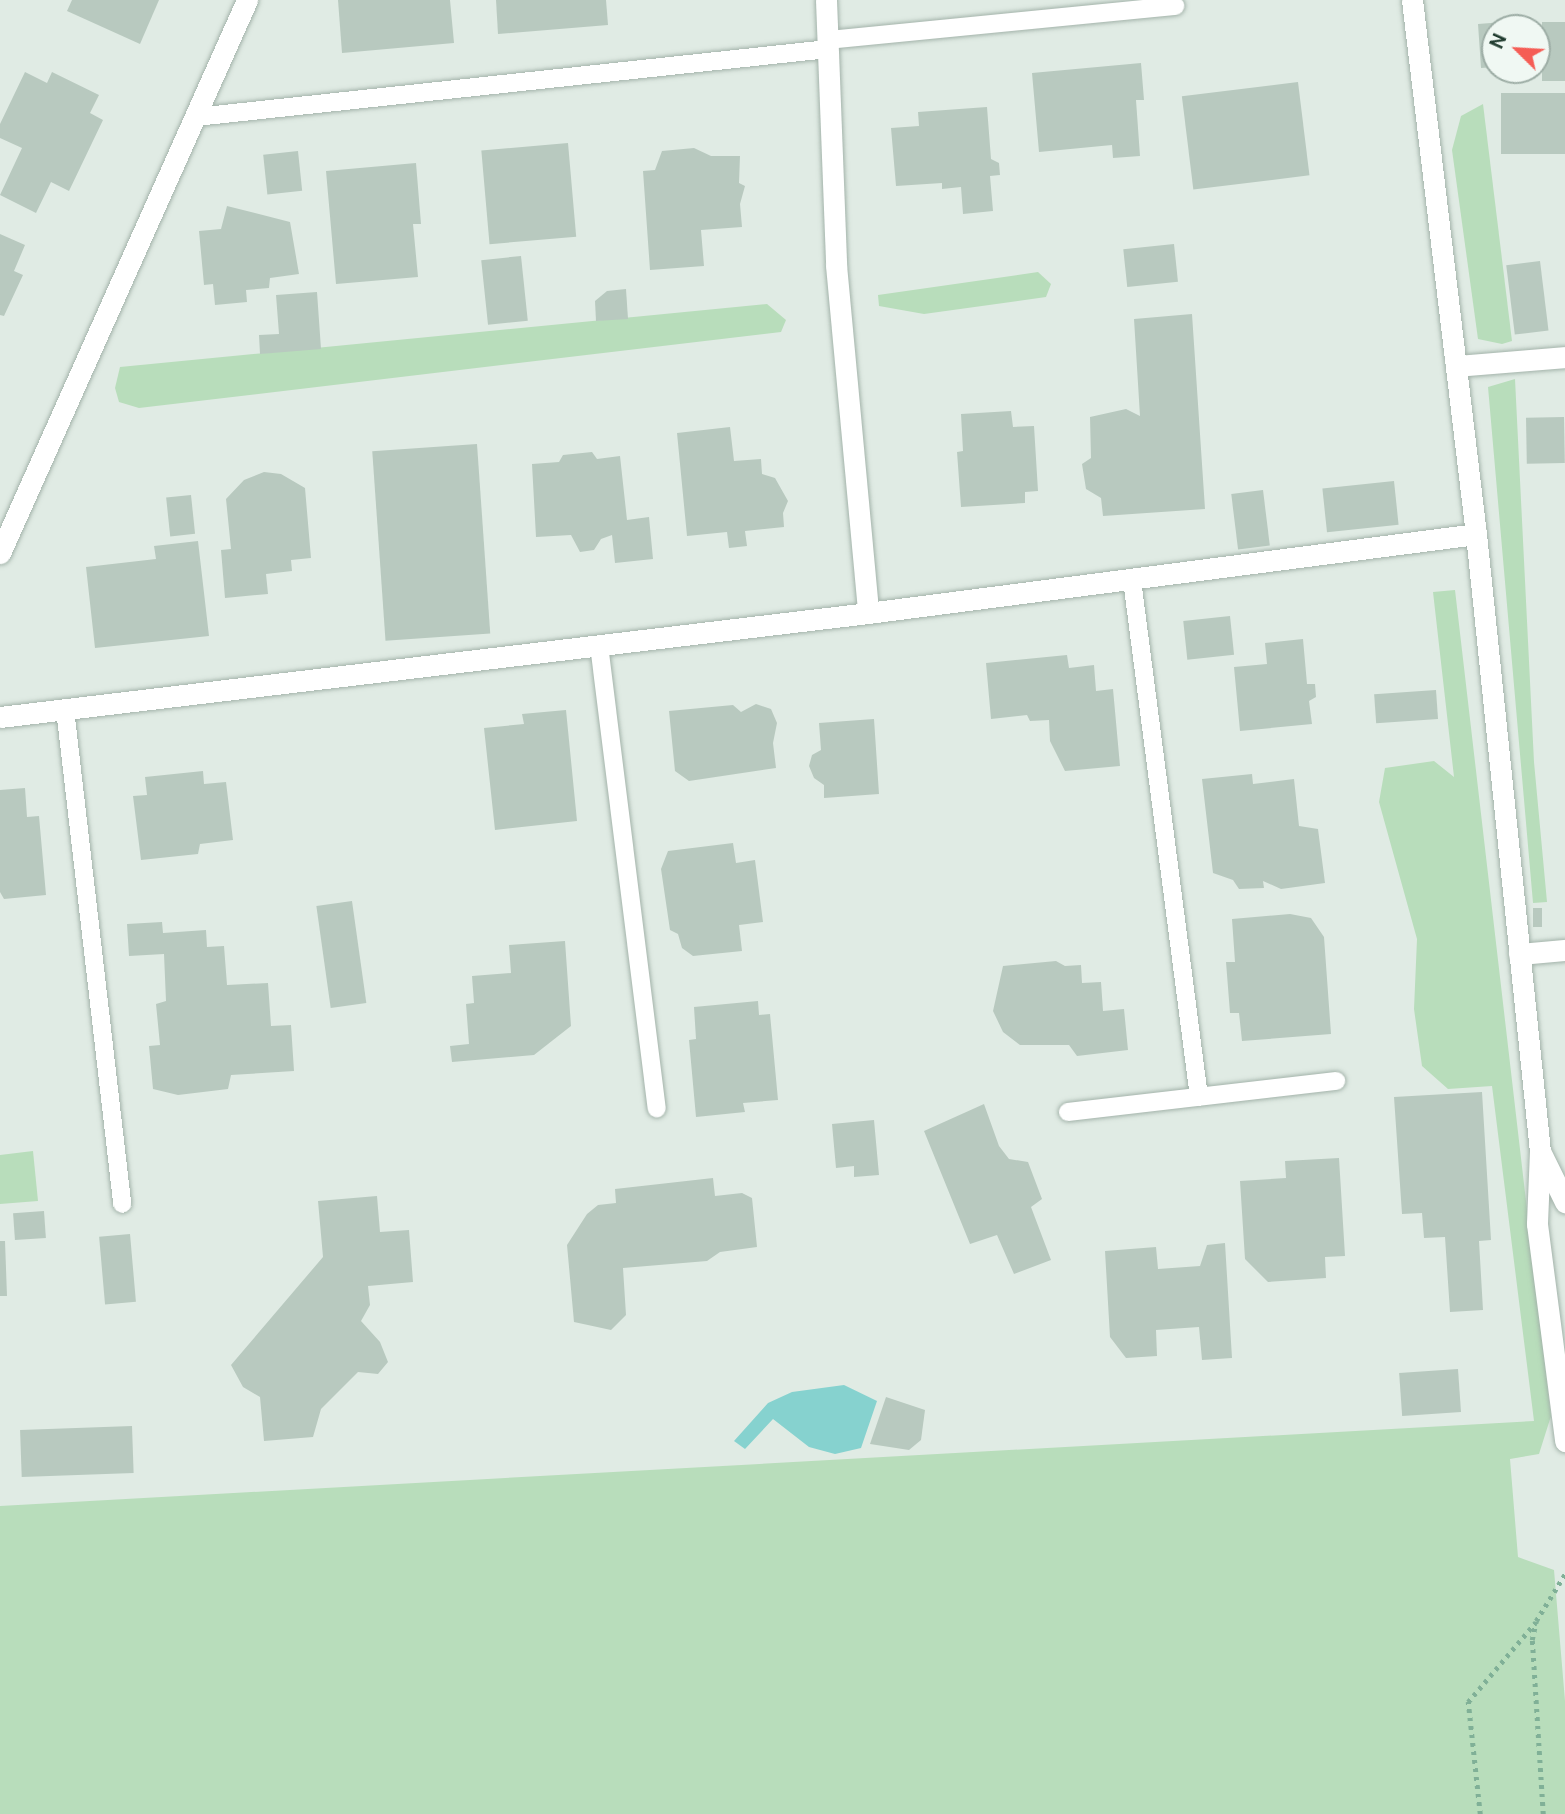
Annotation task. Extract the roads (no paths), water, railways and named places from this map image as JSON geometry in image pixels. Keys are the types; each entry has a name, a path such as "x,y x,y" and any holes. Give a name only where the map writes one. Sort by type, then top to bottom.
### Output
{"street":[{"path":"0,553 247,0"},
{"path":"826,0 836,265 869,614"},
{"path":"1412,0 1476,534 1540,1151 1538,1237 1565,1441"},
{"path":"1456,366 1565,357"},
{"path":"0,717 869,614 1476,534"},
{"path":"1519,954 1558,950"},
{"path":"1540,1151 1565,1202"}],"lane":[{"path":"196,117 1175,6"},
{"path":"1132,580 1199,1097"},
{"path":"599,645 657,1108"},
{"path":"65,709 122,1204"},
{"path":"1068,1112 1336,1081"}],"water":[{"path":"844,1385 877,1401 861,1448 835,1454 809,1447 773,1419 745,1449 734,1441 768,1403 792,1392"}]}
